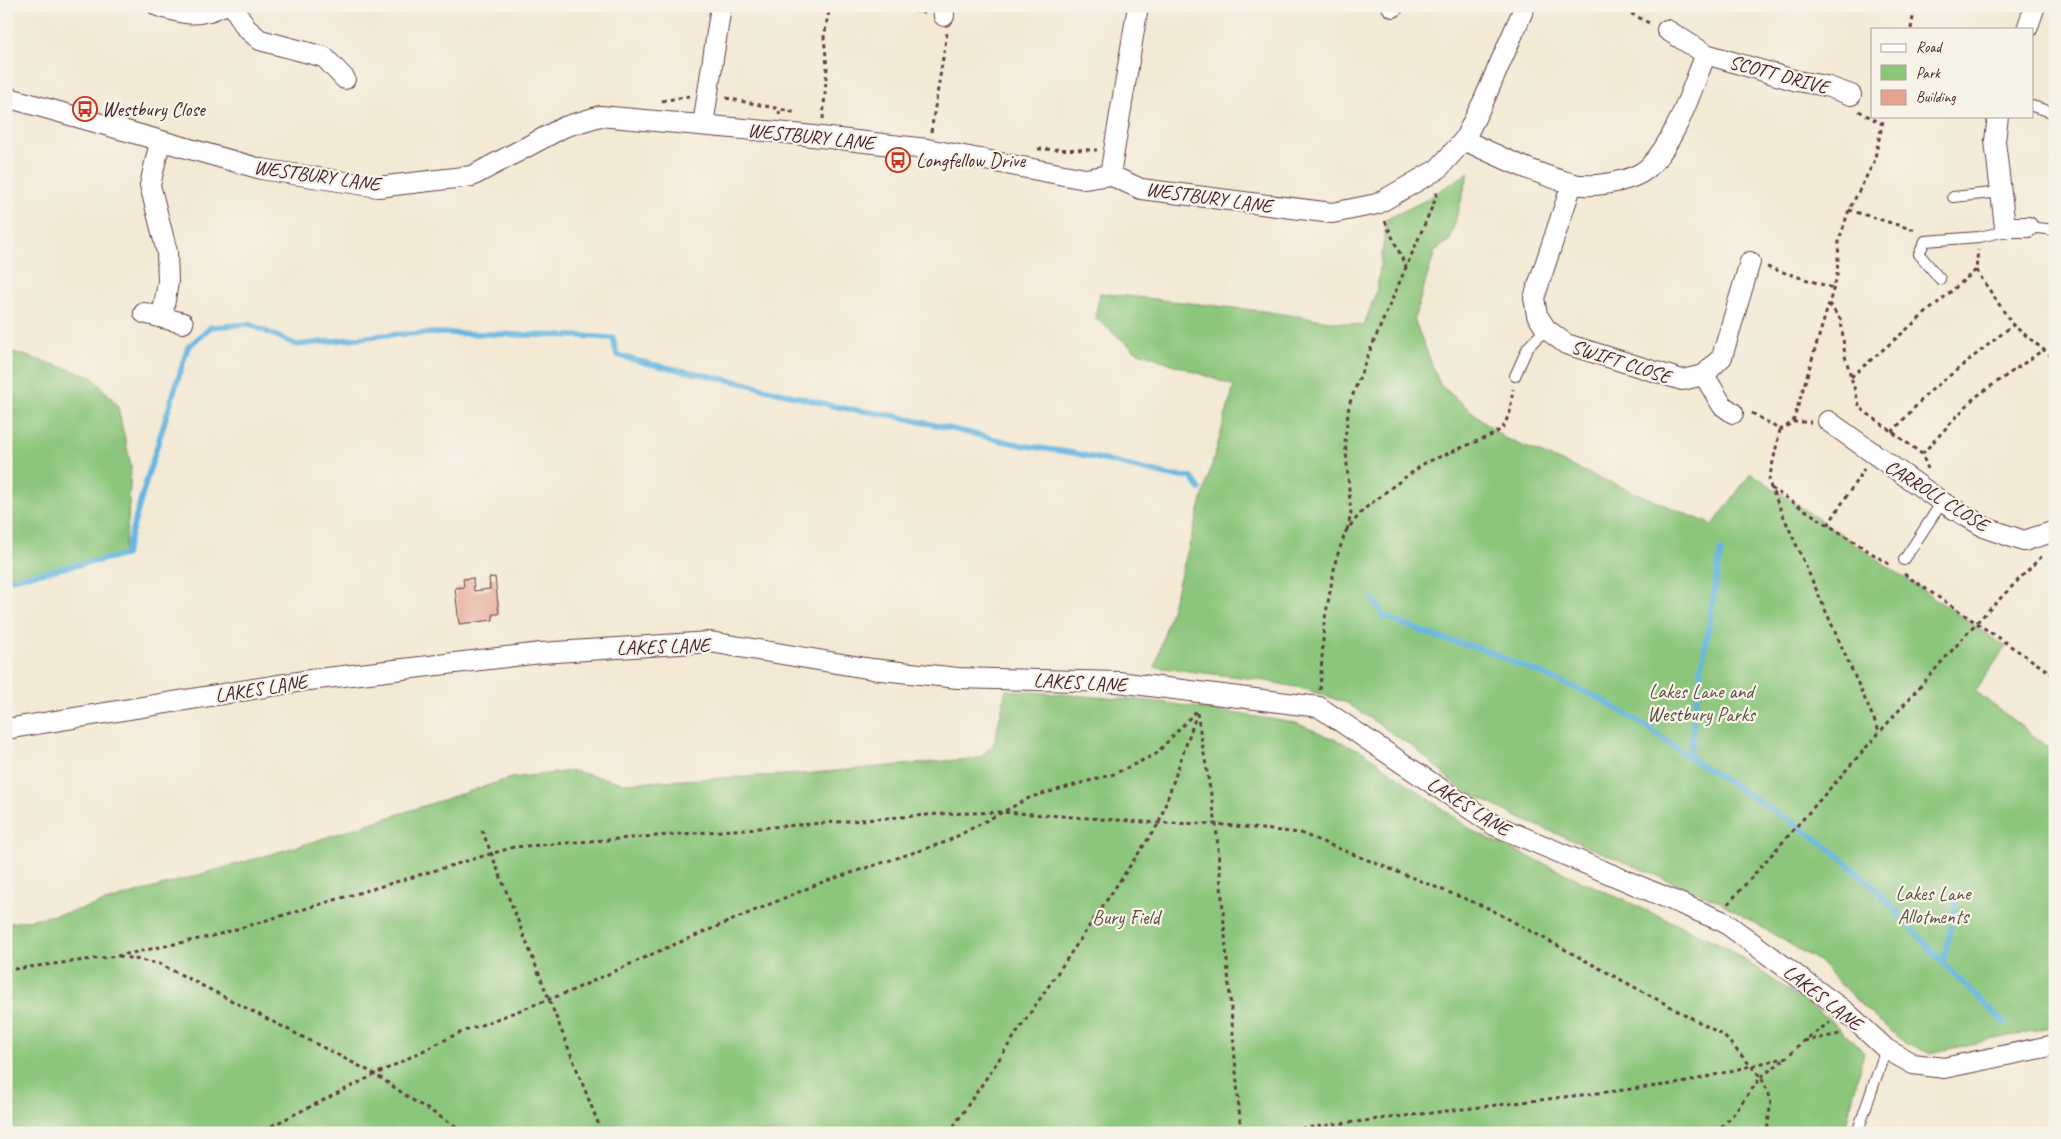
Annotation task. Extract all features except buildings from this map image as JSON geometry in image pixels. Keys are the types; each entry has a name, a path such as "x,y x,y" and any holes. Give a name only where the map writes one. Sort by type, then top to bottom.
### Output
{"street":[{"path":"158,6 186,15 211,12 222,6"},
{"path":"233,6 246,28 260,40 324,57 345,79"},
{"path":"703,125 721,6"},
{"path":"1110,175 1138,6"},
{"name":"WESTBURY LANE","path":"6,97 160,142 262,169 378,187 472,176 564,127 600,116 927,149 1085,179 1110,175 1141,189 1332,213 1377,204 1438,170 1464,140 1484,100 1525,6"},
{"path":"2027,28 2035,6"},
{"name":"SCOTT DRIVE","path":"1667,30 1706,54 1797,81 1826,86 1851,95"},
{"name":"SCOTT DRIVE","path":"1464,140 1506,161 1572,184 1616,182 1634,177 1649,167 1663,150 1673,132 1706,54"},
{"path":"1998,118 1995,140 2005,227 2028,227"},
{"path":"160,142 150,186 167,252 168,282 153,315 183,323"},
{"name":"SWIFT CLOSE","path":"1572,184 1534,298 1536,315 1546,329 1566,344 1682,380 1704,375"},
{"path":"1733,413 1722,405 1704,375 1722,356 1750,262"},
{"name":"CARROLL CLOSE","path":"1828,421 1942,502 1986,528 2024,541 2055,531"},
{"name":"LAKES LANE","path":"6,729 309,680 541,653 710,642 872,670 958,678 1118,682 1319,707 1494,825 1724,922 1846,1012 1886,1049 1913,1064 1944,1068 2055,1045"}],"lane":[{"path":"2034,107 2055,113"},
{"path":"1953,197 2002,192"},
{"path":"1940,279 1919,254 1925,241 1980,237 2002,232 2005,227"},
{"path":"2028,227 2055,230"},
{"path":"1515,376 1528,347 1546,329"},
{"path":"1904,560 1942,502"},
{"path":"1857,1133 1886,1049"}],"path":[{"path":"823,119 827,67 824,38 830,6"},
{"path":"881,6 943,11 948,36 931,133 940,134"},
{"path":"1618,6 1660,29 1667,30"},
{"path":"1912,28 1915,6"},
{"path":"1851,95 1859,111 1871,118"},
{"path":"658,102 692,96 707,96 780,109"},
{"path":"1871,118 1882,124"},
{"path":"1793,422 1836,277 1838,240 1849,210 1874,162 1884,118"},
{"path":"1030,149 1114,150"},
{"path":"1319,707 1324,624 1336,559 1351,514 1345,439 1349,405 1368,355 1436,198 1438,170"},
{"path":"1377,204 1406,267"},
{"path":"1849,210 1911,230 1921,229"},
{"path":"1980,237 1976,270 2013,324 2055,359"},
{"path":"1750,262 1833,288"},
{"path":"1851,377 1976,270"},
{"path":"1829,304 1841,320 1845,356 1860,408 1922,454 1929,471 1919,486"},
{"path":"1892,432 1928,393 2013,324"},
{"path":"1922,454 1974,398 2043,350"},
{"path":"1346,531 1363,510 1425,463 1492,435 1503,428 1510,412 1515,376"},
{"path":"1733,413 1745,408 1780,430"},
{"path":"1828,421 1793,422 1780,430 1769,480 1880,733"},
{"path":"1828,525 1874,454"},
{"path":"1772,488 1894,568"},
{"path":"1716,918 1976,622 2045,553"},
{"path":"1902,573 2055,676"},
{"path":"949,1133 1160,823 1205,692"},
{"path":"256,1133 457,1034 551,999 820,883 946,842 1031,797 1114,774 1156,754 1197,713"},
{"path":"1197,713 1216,824 1241,1133"},
{"path":"6,970 116,956 213,936 514,847 762,826 940,814 1003,812 1160,823 1216,824 1300,833 1488,908 1723,1035 1761,1078 1771,1099 1767,1133"},
{"path":"482,830 551,999 602,1133"},
{"path":"116,956 160,964 375,1074 414,1101 467,1133"},
{"path":"1802,1042 1840,1034 1846,1012"},
{"path":"1716,1133 1761,1078 1802,1042 1846,1012"},
{"path":"1262,1133 1682,1083 1787,1057"}],"green space":[{"name":"Lakes Lane and Westbury Parks","path":"1469,172 1450,240 1435,251 1414,319 1440,385 1504,438 1713,525 1751,473 2006,647 1975,691 2055,752 2055,1026 1930,1053 1906,1044 1862,1006 1818,961 1718,901 1519,818 1458,787 1416,749 1347,703 1301,688 1256,679 1155,667 1234,386 1136,351 1095,318 1100,293 1262,311 1364,326 1377,289 1387,219 1424,201"},
{"path":"6,350 91,376 117,404 131,466 128,521 123,556 6,581"},
{"name":"Bury Field","path":"1006,690 1160,702 1296,723 1362,751 1476,833 1723,945 1828,1018 1864,1052 1844,1133 6,1133 6,924 71,912 299,846 511,778 573,771 624,783 803,774 979,758 994,744"}],"waterway":[{"path":"6,580 125,555 188,347 211,327 249,324 297,345 385,335 436,333 613,338 617,355 650,364 739,382 837,407 896,416 1021,445 1074,453 1172,476 1191,477 1200,489"},
{"path":"1690,758 1694,715 1721,550"},
{"path":"1373,599 1384,617 1440,638 1482,649 1599,698 1644,725 1690,758 1810,834 1872,885 1943,963 2004,1023"},
{"path":"1943,963 1958,893"}],"place":[{"name":"Westbury Close","path":"85,109"},
{"name":"Longfellow Drive","path":"898,160"}],"park label":[{"name":"Lakes Lane Allotments","path":"1933,904"}]}
